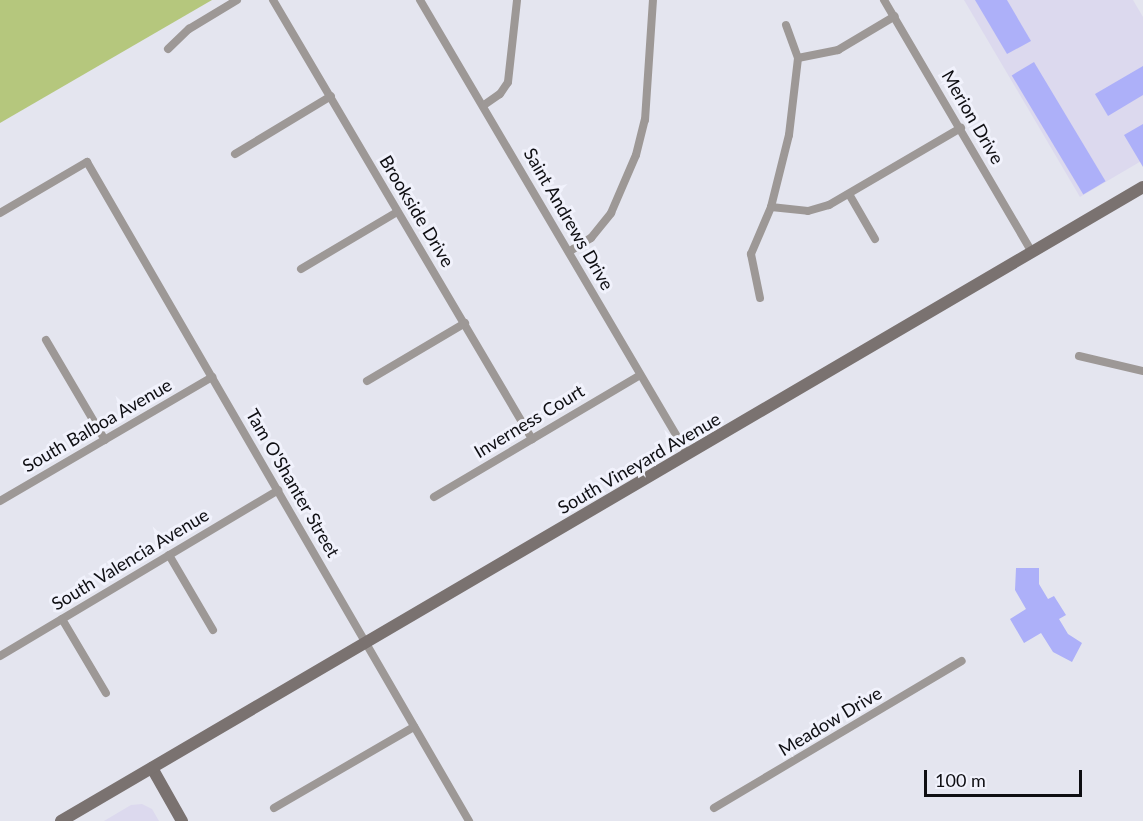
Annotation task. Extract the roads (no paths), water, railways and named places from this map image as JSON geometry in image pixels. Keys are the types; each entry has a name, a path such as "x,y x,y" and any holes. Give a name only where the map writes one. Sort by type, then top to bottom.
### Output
{"main road":[{"name":"South Vineyard Avenue","path":"61,821 1143,187"},
{"path":"152,768 182,821"}],"street":[{"path":"168,49 189,29 237,0"},
{"name":"Brookside Drive","path":"273,0 532,439"},
{"name":"Saint Andrews Drive","path":"420,0 570,251 688,455"},
{"path":"484,105 500,94 508,82 517,0"},
{"path":"570,251 591,238 610,213 636,155 645,120 653,0"},
{"name":"Merion Drive","path":"884,0 1032,252"},
{"path":"798,58 838,50 895,16"},
{"path":"760,298 751,254 771,207 789,135 798,58 786,25"},
{"path":"235,154 331,96"},
{"path":"771,207 808,211 849,194 961,128"},
{"name":"Tam O'Shanter Street","path":"0,213 87,162 469,821"},
{"path":"849,194 875,239"},
{"path":"301,269 397,212"},
{"path":"367,381 465,323"},
{"path":"46,340 105,440"},
{"path":"1079,356 1143,371"},
{"name":"Inverness Court","path":"434,496 640,375"},
{"name":"South Balboa Avenue","path":"0,501 212,377"},
{"name":"South Valencia Avenue","path":"0,656 278,490"},
{"path":"169,555 213,630"},
{"path":"62,619 106,693"},
{"name":"Meadow Drive","path":"714,808 962,661"},
{"path":"274,808 414,727"}]}
